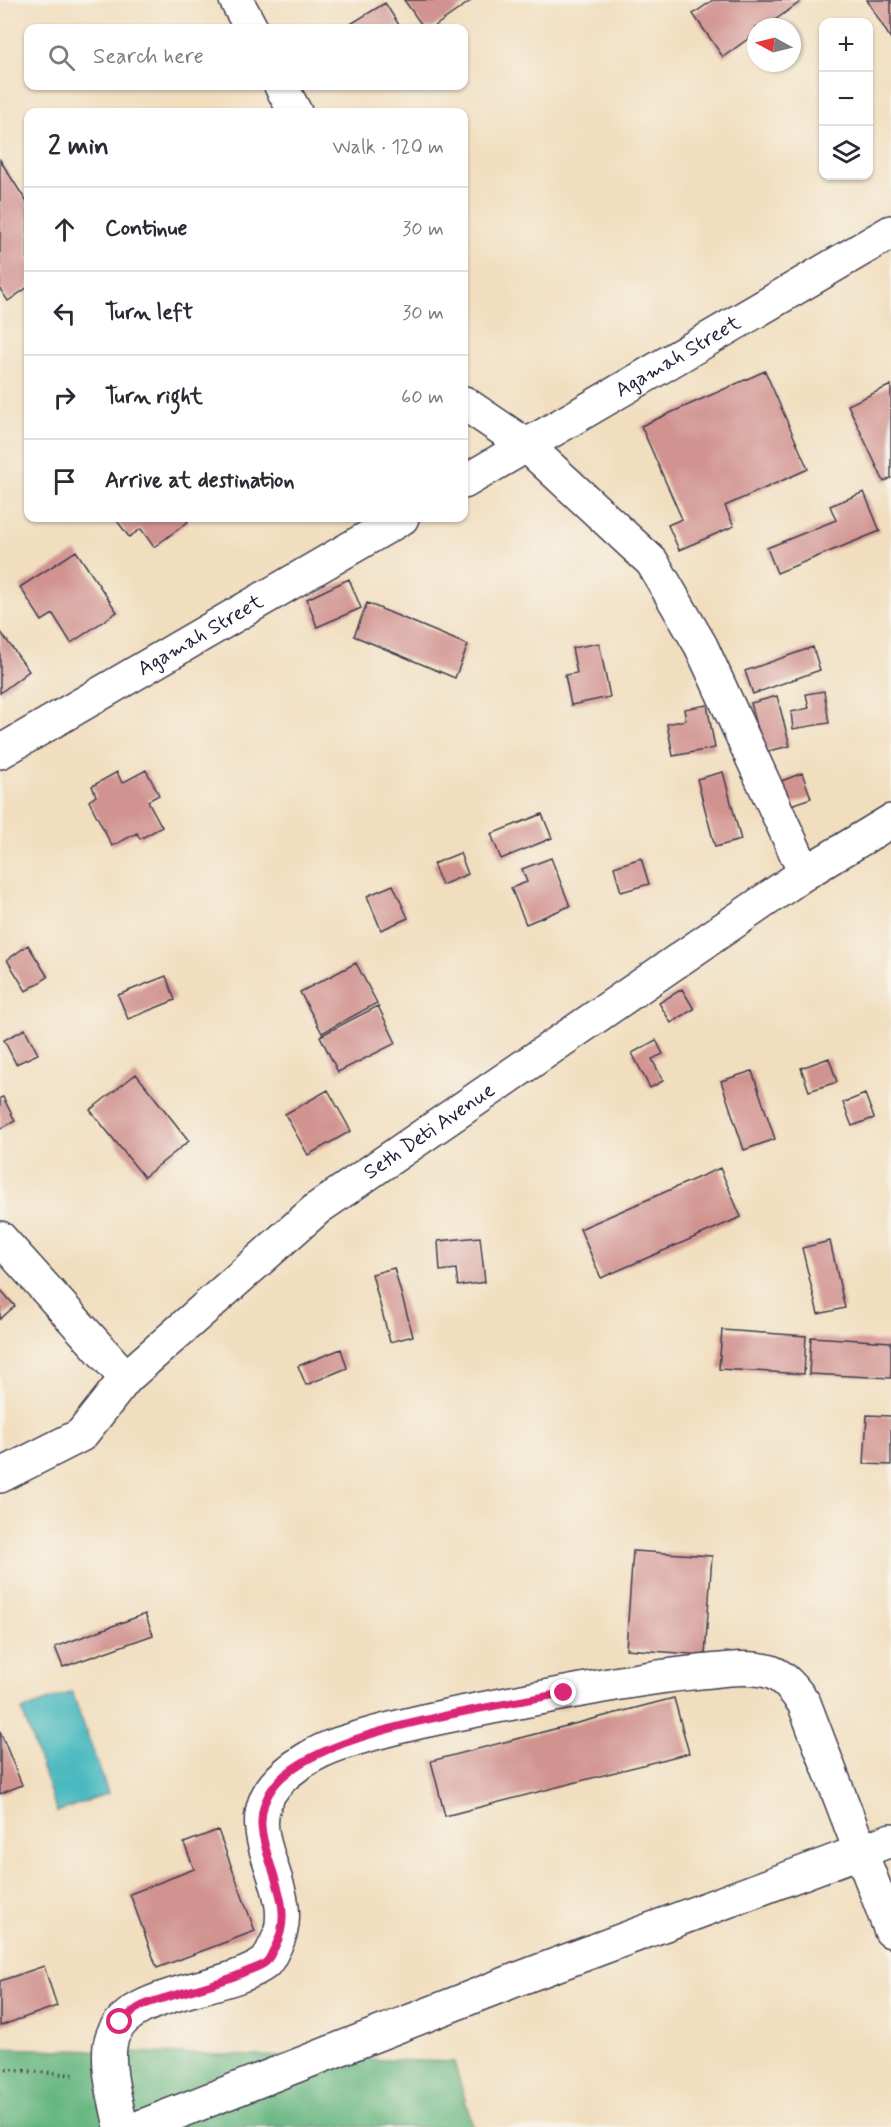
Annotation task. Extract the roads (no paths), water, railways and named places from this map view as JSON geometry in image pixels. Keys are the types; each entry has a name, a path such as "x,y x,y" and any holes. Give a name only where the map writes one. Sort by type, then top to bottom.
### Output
{"street":[{"path":"236,0 249,24"},
{"path":"283,90 293,108"},
{"name":"Agamah Street","path":"468,480 891,232"},
{"path":"468,407 526,445 652,562 701,645 805,873"},
{"name":"Agamah Street","path":"0,752 395,522"},
{"name":"Seth Deti Avenue","path":"0,1476 81,1435 126,1378 318,1208 805,873 891,821"},
{"path":"0,1238 126,1378"},
{"path":"122,2127 112,2077 110,2045 120,2022 143,2005 220,1983 266,1962 279,1938 282,1915 280,1886 262,1840 261,1814 274,1786 291,1769 336,1745 429,1719 636,1680 735,1669 772,1672 792,1686 804,1703 891,1931"},
{"path":"140,2127 518,1979 891,1840"}],"water":[{"path":"72,1692 108,1793 57,1812 22,1710"}]}
